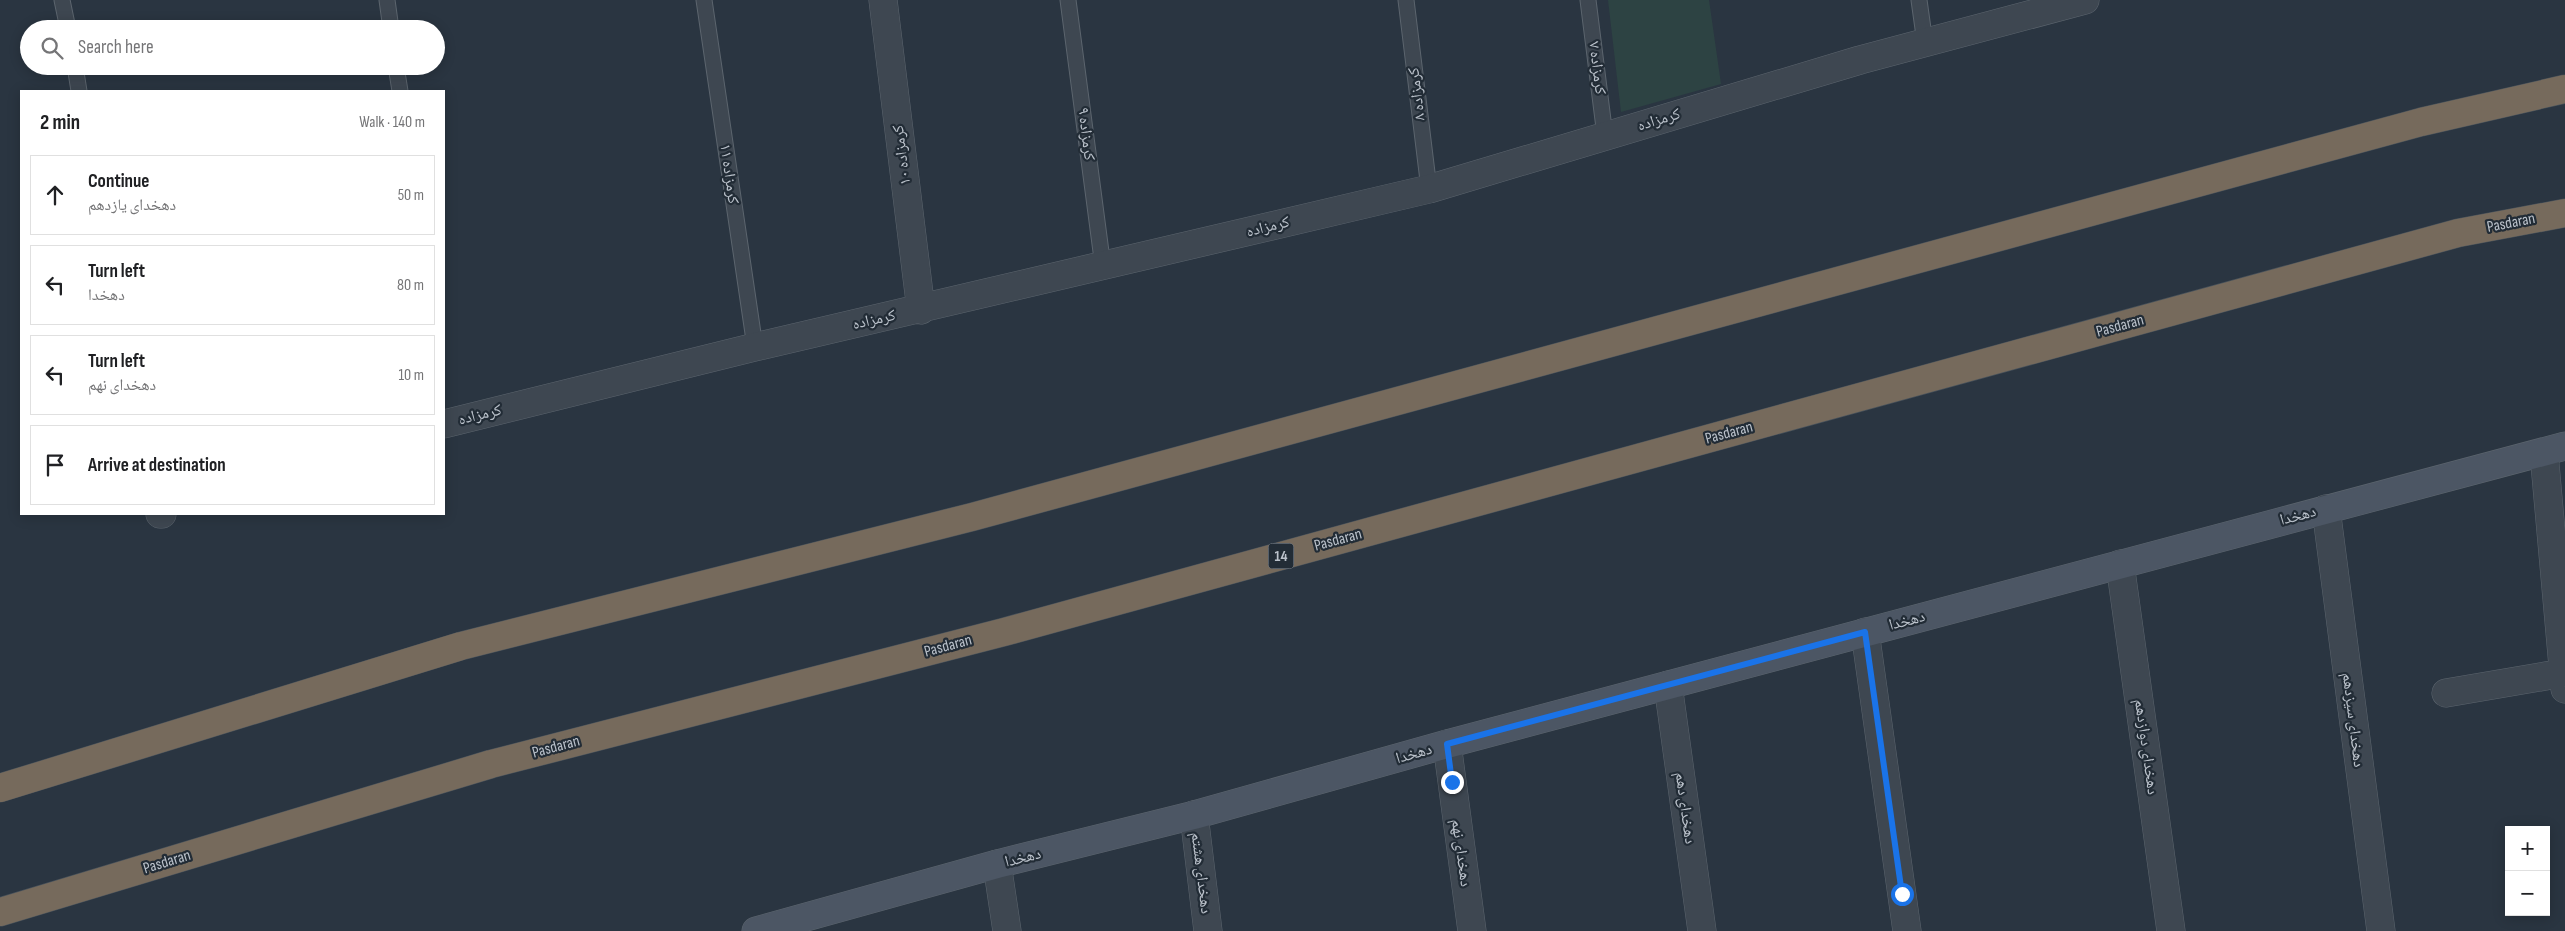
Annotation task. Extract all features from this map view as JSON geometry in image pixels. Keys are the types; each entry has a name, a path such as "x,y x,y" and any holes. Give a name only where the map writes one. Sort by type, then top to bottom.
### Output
{"highway":[{"path":"0,788 461,646 972,517 2421,122 2565,89"},
{"name":"Pasdaran","path":"0,912 491,764 1004,632 2458,234 2565,213"}],"main road":[{"name":"دهخدا","path":"756,931 997,864 1194,815 1447,744 2554,449"}],"street":[{"name":"کرمزاده ١٠","path":"883,0 921,310"},
{"name":"کرمزاده","path":"445,419 921,310 1429,189 1925,43 2085,0"},
{"path":"2446,693 2564,681 2554,449"},
{"name":"دهخدای سیزدهم","path":"2326,509 2381,931"},
{"name":"دهخدای دوازدهم","path":"2120,564 2171,931"},
{"path":"1865,632 1907,931"},
{"name":"دهخدای دهم","path":"1668,685 1702,931"},
{"name":"دهخدای نهم","path":"1447,744 1472,931"},
{"name":"دهخدای هشتم","path":"1194,815 1208,931"},
{"path":"997,864 1007,931"}],"lane":[{"path":"62,0 66,20"},
{"path":"387,0 390,20"},
{"name":"کرمزاده ١١","path":"704,0 754,347"},
{"name":"کرمزاده ٩","path":"1068,0 1103,267"},
{"name":"کرمزاده ٨","path":"1406,0 1429,189"},
{"name":"کرمزاده ٧","path":"1588,0 1605,136"},
{"path":"1918,0 1925,43"},
{"path":"76,75 79,90"},
{"path":"397,75 400,90"}],"green space":[{"path":"1608,0 1709,0 1721,84 1621,112"}],"route":[{"path":"1452,782 1447,744 1865,632 1902,894"}]}
